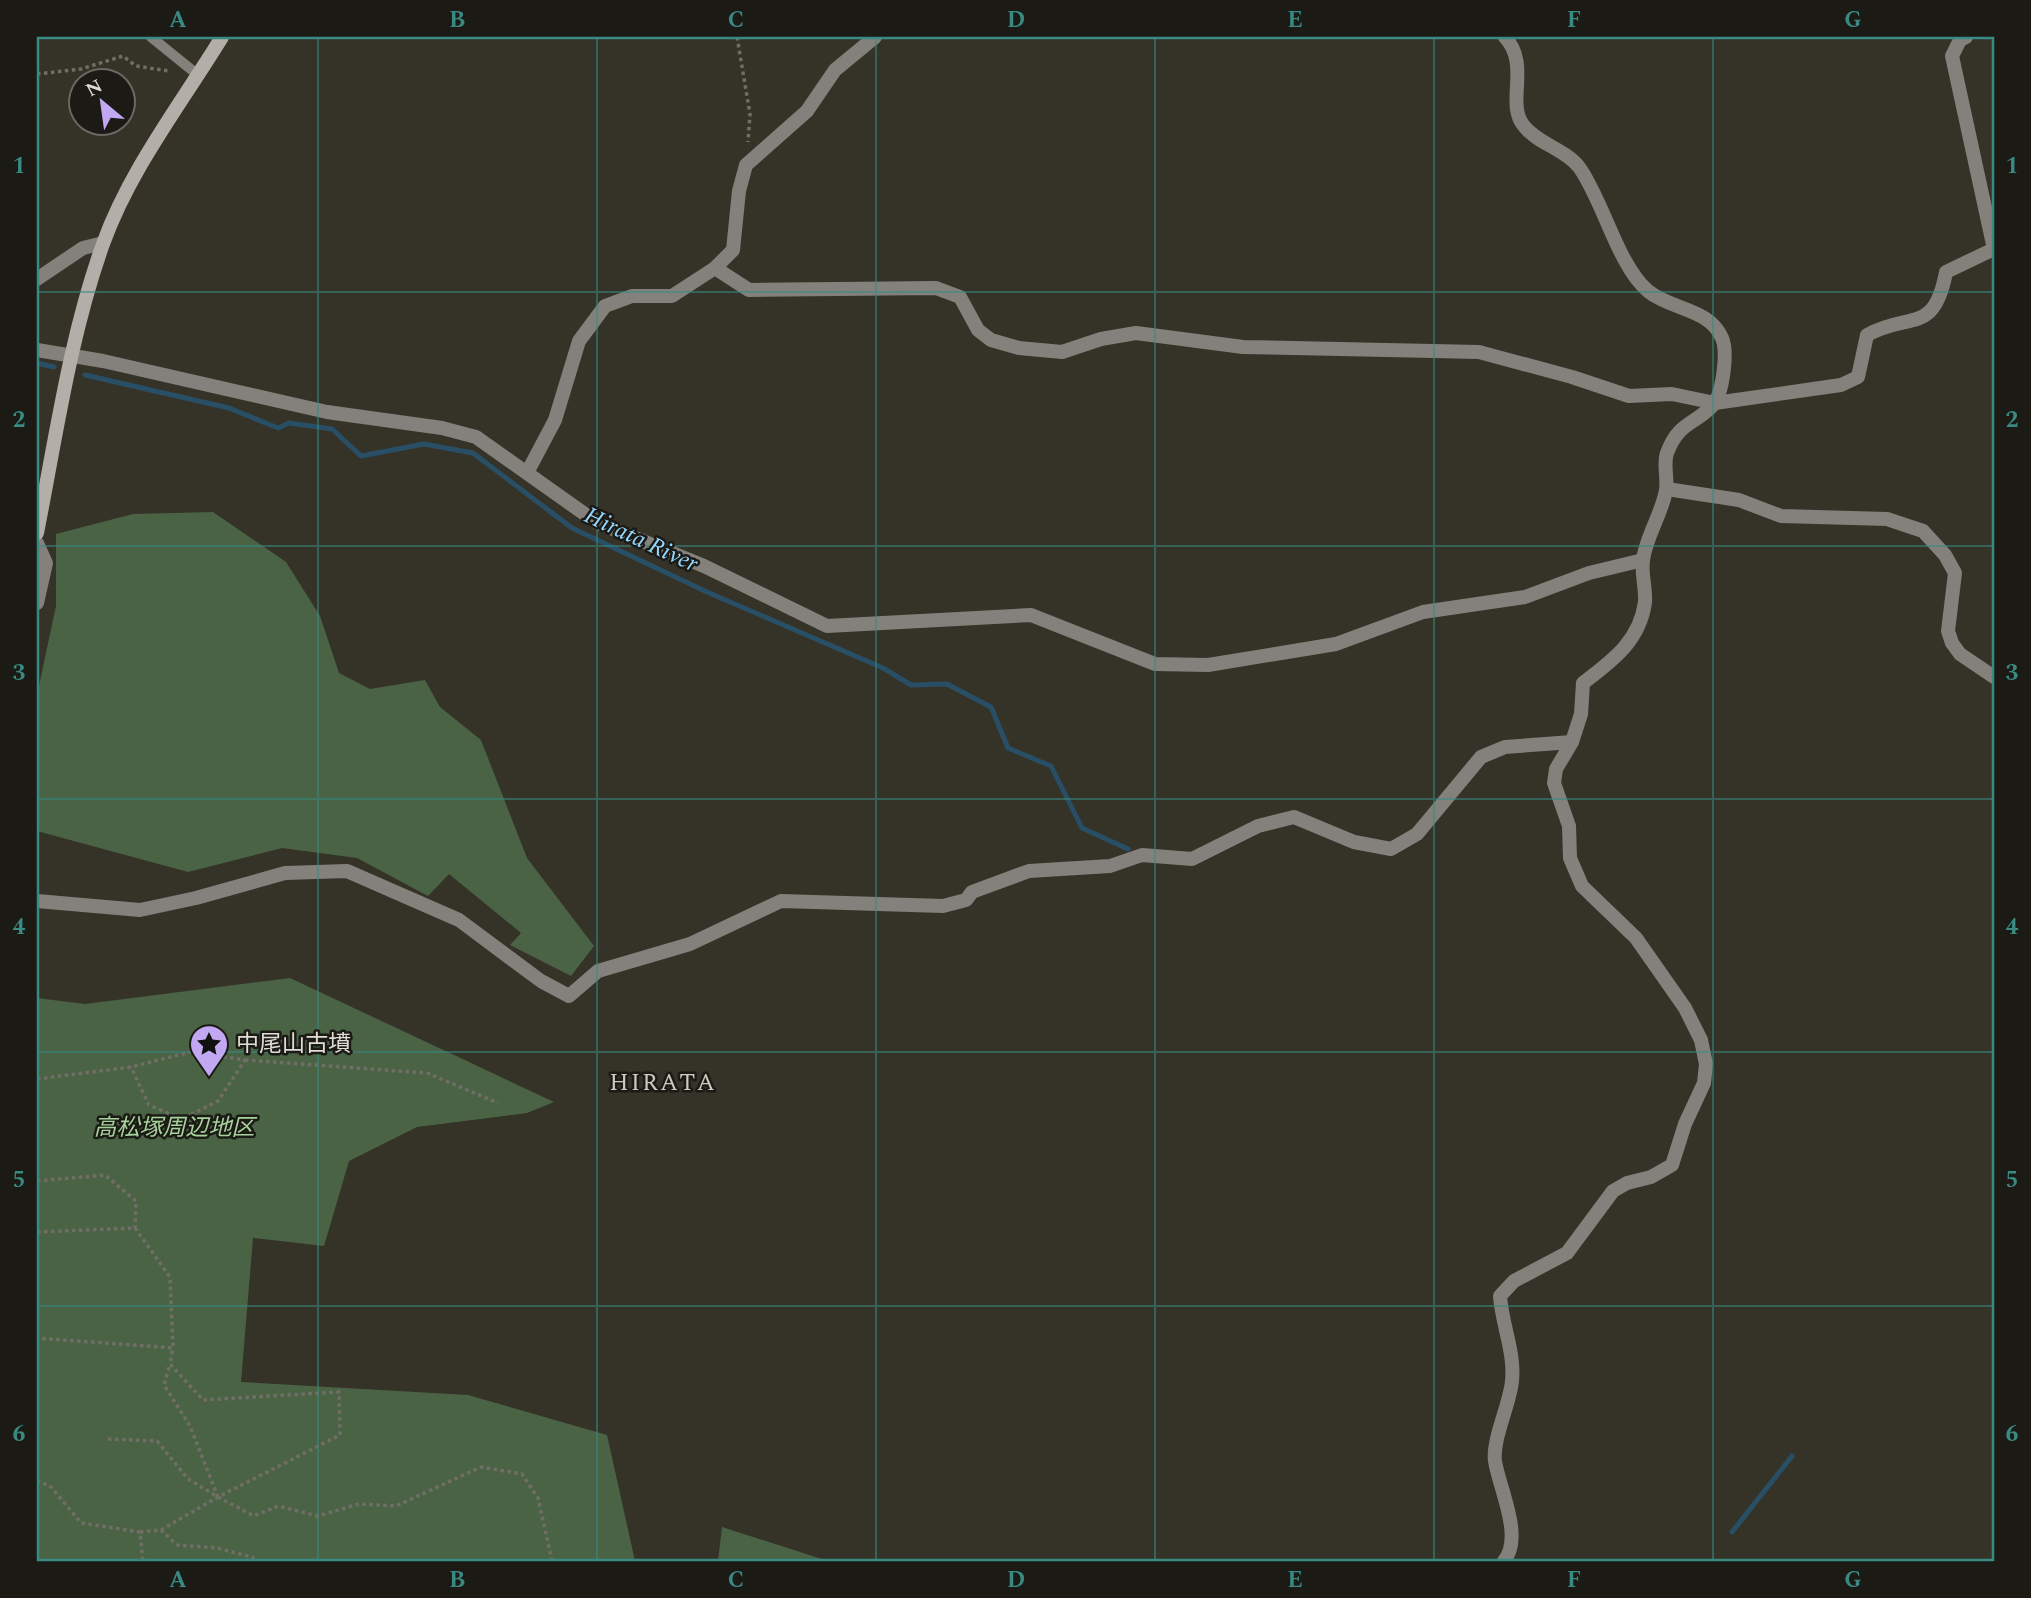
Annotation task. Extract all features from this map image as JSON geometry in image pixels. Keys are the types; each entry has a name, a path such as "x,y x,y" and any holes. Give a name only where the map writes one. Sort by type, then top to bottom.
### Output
{"main road":[{"path":"37,533 73,355 103,243 148,151 222,37"}],"street":[{"path":"528,471 555,420 579,341 605,306 632,296 672,296 715,268 733,250 739,191 746,165 807,111 835,70 875,37"},
{"path":"1504,37 1513,46 1519,68 1517,111 1522,125 1578,166 1633,271 1646,290 1663,302 1698,314 1714,326 1722,339 1726,359 1715,404 1679,429 1665,456 1667,489 1643,560 1645,602 1636,633 1618,657 1583,683 1581,714 1572,742 1556,769 1554,783 1569,826 1570,858 1583,886 1636,938 1685,1008 1701,1040 1706,1064 1704,1083 1685,1124 1672,1164 1651,1177 1627,1183 1613,1191 1567,1253 1514,1281 1500,1296 1501,1315 1513,1360 1512,1383 1494,1459 1507,1500 1511,1538 1504,1561"},
{"path":"715,268 749,290 936,288 960,297 978,330 991,340 1019,348 1062,352 1101,339 1136,333 1243,347 1479,352 1572,377 1629,396 1672,394 1715,404 1850,383 1858,377 1867,335 1926,316 1939,299 1946,272 1994,249 1952,56 1960,40 1966,37"},
{"path":"37,279 83,248 103,243"},
{"path":"37,350 73,355 327,412 442,428 476,437 528,471 596,522 704,566 827,626 1031,615 1155,664 1208,664 1336,644 1423,612 1525,597 1589,573 1643,560"},
{"path":"1667,489 1738,500 1781,516 1887,519 1923,531 1945,555 1955,573 1948,631 1952,643 1961,653 1994,677"},
{"path":"37,543 46,563 37,603"},
{"path":"37,901 140,910 285,873 347,870 459,920 541,981 569,996 598,971 690,944 781,901 943,906 966,900 972,891 1029,872 1110,866 1142,855 1192,859 1258,825 1294,817 1354,842 1391,849 1417,834 1481,757 1505,747 1572,742"}],"lane":[{"path":"152,37 198,75"}],"path":[{"path":"737,37 750,114 746,165"},
{"path":"37,74 81,69 123,55 136,66 178,74"},
{"path":"37,1079 131,1067 190,1052 245,1060 426,1073 498,1102"},
{"path":"131,1067 149,1105 183,1119 218,1101 245,1060"},
{"path":"37,1181 106,1175 136,1201 135,1228 170,1277 173,1348 164,1385 190,1426 218,1497"},
{"path":"37,1233 135,1228"},
{"path":"37,1338 173,1348"},
{"path":"37,1480 51,1487 81,1522 140,1532 161,1530 218,1497 340,1435 339,1392 203,1400 170,1364"},
{"path":"108,1439 157,1441 188,1479 254,1516 278,1506 318,1516 359,1504 396,1506 481,1466 522,1474 538,1498 552,1561"},
{"path":"161,1530 177,1545 217,1548 252,1557 255,1561"},
{"path":"140,1532 143,1561"}],"green space":[{"path":"213,512 286,562 320,616 339,673 370,689 425,680 440,707 481,740 527,858 594,946 571,976 510,945 521,933 449,874 428,896 357,858 282,848 188,872 37,831 37,695 56,606 56,534 133,514"},
{"name":"高松塚周辺地区","path":"290,978 554,1102 527,1113 417,1127 349,1161 324,1246 253,1238 241,1382 468,1395 607,1435 635,1561 37,1561 37,998 85,1004"},
{"path":"722,1527 828,1561 718,1561"}],"waterway":[{"name":"Hirata River","path":"37,363 54,367"},
{"name":"Hirata River","path":"85,375 229,408 278,428 289,423 332,429 361,456 424,444 473,453 572,528 707,592 883,668 911,685 947,684 991,707 1008,748 1051,766 1082,828 1128,849"},
{"path":"1732,1532 1792,1456"}],"place":[{"name":"中尾山古墳","path":"209,1078"}],"district":[{"name":"HIRATA","path":"663,1083"}]}
